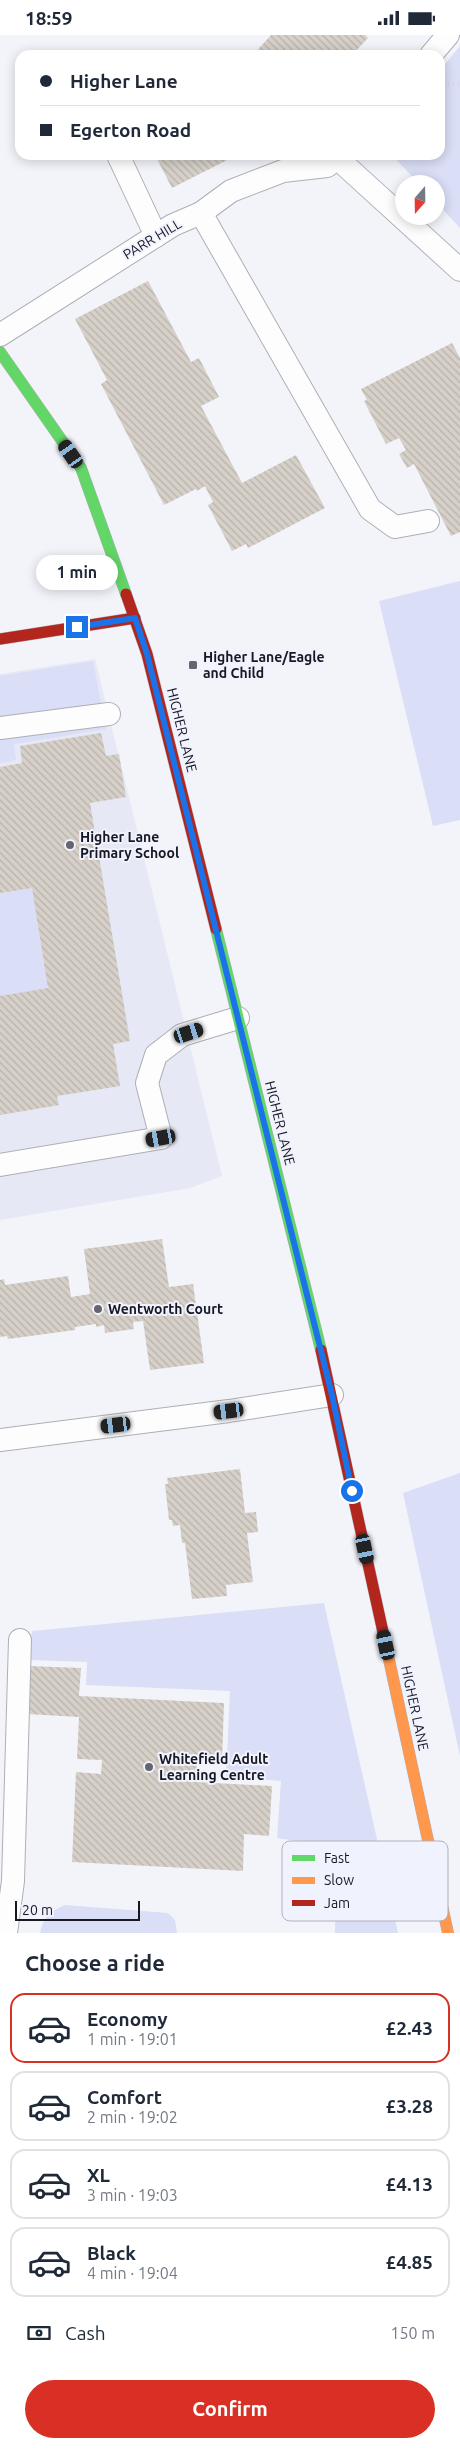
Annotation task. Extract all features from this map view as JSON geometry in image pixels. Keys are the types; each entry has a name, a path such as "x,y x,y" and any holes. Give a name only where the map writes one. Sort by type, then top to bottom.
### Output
{"main road":[{"name":"HIGHER LANE","path":"0,352 81,469 147,654 332,1395 428,1841"},
{"path":"0,639 135,618"}],"lane":[{"path":"435,50 448,35"},
{"path":"120,160 156,236"},
{"name":"PARR HILL","path":"0,335 174,225 201,213 231,191 283,171 327,166 334,160"},
{"path":"341,160 460,270"},
{"path":"201,213 370,509 395,527 428,521"},
{"path":"0,729 109,714"},
{"path":"0,1165 161,1138 147,1083 156,1055 182,1035 238,1018"},
{"path":"0,1440 229,1411 332,1395"},
{"path":"6,1933 13,1881 20,1640"}],"shaded area":[{"path":"460,46 460,228 445,212 445,175 411,175 397,160 445,160 445,64"},
{"path":"460,581 460,820 433,826 379,601"},
{"name":"Higher Lane Primary School","path":"95,659 222,1176 190,1188 0,1220 0,674"},
{"path":"93,661 106,729 14,744 16,760 0,763 0,676"},
{"path":"32,888 48,988 0,996 0,893"},
{"path":"460,1473 460,1756 403,1493"},
{"path":"324,1603 377,1841 298,1841 277,1838 281,1781 226,1777 230,1691 86,1685 87,1662 30,1660 32,1631"},
{"path":"65,1905 168,1913 175,1920 177,1933 40,1933 48,1915"},
{"path":"335,1921 395,1921 398,1933 335,1933"}],"building":[{"path":"271,35 365,35 368,38 357,50 258,50"},
{"path":"158,160 227,160 172,188"},
{"path":"148,281 191,362 199,358 219,397 201,406 242,483 296,455 325,508 248,548 246,544 232,551 208,505 213,502 205,486 164,505 101,384 107,380 75,319"},
{"path":"452,343 460,358 460,532 451,536 414,464 407,468 399,454 406,450 399,438 386,444 364,401 367,400 361,389"},
{"path":"101,733 106,756 119,754 126,797 90,803 130,1041 113,1044 120,1086 57,1096 59,1105 0,1115 0,996 48,988 32,888 0,893 0,767 22,763 20,746"},
{"name":"Wentworth Court","path":"162,1239 169,1287 193,1284 204,1363 150,1370 143,1321 133,1322 134,1329 105,1333 104,1325 96,1327 96,1324 75,1327 75,1330 8,1339 7,1336 0,1337 0,1280 4,1279 5,1285 68,1276 71,1297 90,1294 84,1249"},
{"path":"240,1469 245,1513 256,1512 258,1532 247,1533 253,1582 226,1585 227,1596 192,1599 185,1543 182,1543 180,1525 173,1526 172,1520 169,1520 165,1484 168,1484 167,1478"},
{"name":"Whitefield Adult Learning Centre","path":"29,1666 81,1668 79,1696 224,1703 222,1762 197,1761 196,1782 272,1786 269,1836 244,1834 243,1871 72,1862 76,1772 101,1774 102,1760 77,1759 79,1717 27,1714"}],"traffic: fast":[{"path":"0,352 81,468 126,594"},
{"path":"216,929 321,1350"}],"traffic: slow":[{"path":"385,1641 428,1841"},
{"path":"445,1921 448,1933"}],"traffic: jam":[{"path":"126,594 147,654 216,929"},
{"path":"0,639 135,618"},
{"path":"321,1350 385,1641"}],"place":[{"name":"Higher Lane/Eagle and Child","path":"193,665"},
{"name":"Higher Lane Primary School","path":"70,845"},
{"name":"Wentworth Court","path":"98,1309"},
{"name":"Whitefield Adult Learning Centre","path":"149,1767"}],"route":[{"path":"77,627 135,618 147,654 332,1395 352,1491"}]}
